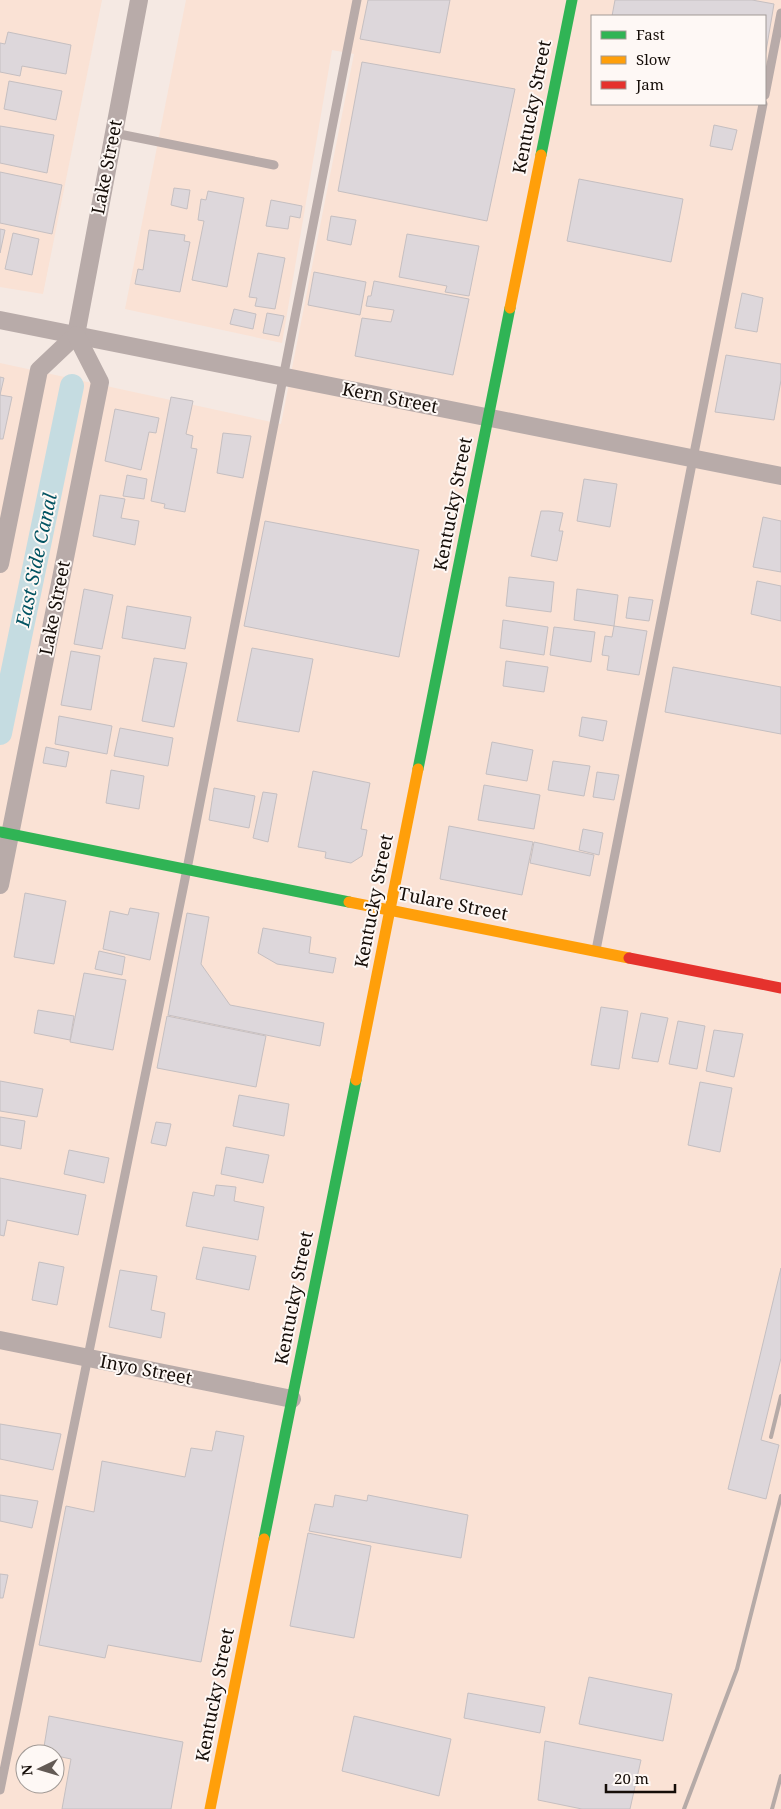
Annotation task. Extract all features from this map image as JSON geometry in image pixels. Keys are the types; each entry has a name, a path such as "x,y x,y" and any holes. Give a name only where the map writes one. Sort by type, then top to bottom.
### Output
{"street":[{"name":"Lake Street","path":"0,886 5,833 100,382 76,335 139,0"},
{"name":"Kentucky Street","path":"210,1809 572,0"},
{"name":"Kern Street","path":"0,320 781,476"},
{"path":"0,564 39,370 76,335"},
{"name":"Tulare Street","path":"5,833 781,988"},
{"name":"Inyo Street","path":"0,1340 292,1399"}],"lane":[{"path":"0,1790 187,869 357,0"},
{"path":"766,90 781,13"},
{"path":"596,951 763,105"},
{"path":"114,133 274,165"}],"shaded area":[{"path":"0,0 102,0 43,294 0,287"},
{"path":"186,0 781,0 781,1809 0,1809 0,363 281,424 354,54 332,50 282,343 125,309"}],"building":[{"path":"368,0 450,0 440,53 360,39"},
{"path":"615,0 752,0 774,4 766,51 766,15 612,15"},
{"path":"8,32 71,45 66,74 22,66 20,76 0,72 0,43 5,44"},
{"path":"362,62 515,89 487,221 338,191"},
{"path":"9,81 62,91 56,120 4,109"},
{"path":"714,125 737,130 732,150 710,146"},
{"path":"0,126 54,135 47,173 0,163"},
{"path":"0,172 62,185 52,234 0,223"},
{"path":"579,179 683,199 671,262 567,241"},
{"path":"174,188 190,190 187,209 171,205"},
{"path":"208,191 244,198 227,287 192,280 204,221 198,220 201,199 206,200"},
{"path":"271,200 302,206 300,218 290,216 288,229 266,226"},
{"path":"331,216 356,220 351,245 327,240"},
{"path":"0,229 5,230 0,253"},
{"path":"149,230 185,235 184,241 190,242 180,292 135,284 138,269 143,270"},
{"path":"13,233 39,239 32,275 5,269"},
{"path":"407,234 479,246 469,296 445,292 447,286 399,277"},
{"path":"258,253 285,258 275,309 255,306 257,298 249,297"},
{"path":"314,272 366,282 360,315 308,305"},
{"path":"374,281 469,299 453,375 355,356 362,318 391,322 394,310 366,306 368,296 371,296"},
{"path":"742,293 763,298 757,332 735,328"},
{"path":"234,309 256,314 253,329 230,324"},
{"path":"267,313 284,316 279,336 263,333"},
{"path":"726,355 781,364 781,380 774,420 715,412"},
{"path":"0,377 4,378 0,395"},
{"path":"0,395 12,397 3,439 0,439"},
{"path":"171,397 193,401 186,434 193,436 191,448 197,449 185,512 164,508 165,504 151,501"},
{"path":"115,409 159,418 156,433 149,432 141,470 105,461"},
{"path":"223,433 251,436 243,478 217,473"},
{"path":"127,475 147,479 144,499 123,496"},
{"path":"584,479 617,484 610,527 577,521"},
{"path":"100,495 125,499 121,518 139,521 135,545 93,536"},
{"path":"541,511 563,513 559,531 563,531 557,561 531,556"},
{"path":"763,517 781,521 781,572 753,567"},
{"path":"265,521 419,550 399,657 244,626"},
{"path":"509,577 554,582 551,612 506,606"},
{"path":"757,581 781,586 781,621 751,614"},
{"path":"84,589 113,595 102,649 74,644"},
{"path":"577,589 618,595 614,626 574,620"},
{"path":"629,597 653,600 649,621 626,618"},
{"path":"127,606 191,617 185,649 122,638"},
{"path":"503,620 548,627 544,655 500,648"},
{"path":"614,626 647,631 639,675 607,670 609,656 602,655 605,636 612,637"},
{"path":"554,627 595,632 591,662 550,655"},
{"path":"252,648 313,659 299,732 237,721"},
{"path":"71,651 100,656 91,710 61,705"},
{"path":"154,658 187,663 174,727 142,721"},
{"path":"506,661 548,667 544,692 503,686"},
{"path":"673,667 781,687 781,734 665,712"},
{"path":"59,716 112,726 107,754 55,744"},
{"path":"582,717 607,721 603,741 579,736"},
{"path":"120,728 173,738 168,766 114,756"},
{"path":"492,742 533,750 527,781 486,774"},
{"path":"46,747 69,752 66,767 43,763"},
{"path":"553,761 590,766 584,796 548,790"},
{"path":"111,770 144,776 139,809 106,803"},
{"path":"313,771 370,783 361,829 367,830 362,856 351,863 325,858 326,852 298,847"},
{"path":"597,772 619,775 614,800 593,797"},
{"path":"484,785 540,795 534,829 478,820"},
{"path":"214,788 255,796 249,828 209,820"},
{"path":"263,792 277,794 268,842 253,838"},
{"path":"449,826 533,842 522,895 440,879"},
{"path":"583,829 603,833 599,855 579,850"},
{"path":"534,842 594,855 590,876 530,863"},
{"path":"25,893 66,901 54,964 14,957"},
{"path":"130,908 159,913 150,960 103,949 110,911 128,915"},
{"path":"187,913 209,917 201,964 230,1005 324,1023 320,1046 168,1015"},
{"path":"263,928 311,937 309,953 336,958 333,973 277,964 258,953"},
{"path":"99,951 125,957 122,975 95,969"},
{"path":"84,973 126,980 113,1050 70,1042"},
{"path":"601,1007 628,1011 619,1069 591,1065"},
{"path":"38,1010 74,1016 70,1040 34,1033"},
{"path":"641,1013 668,1018 658,1062 632,1058"},
{"path":"167,1016 266,1036 256,1087 157,1068"},
{"path":"678,1021 705,1026 697,1069 669,1064"},
{"path":"714,1030 743,1034 734,1077 706,1071"},
{"path":"0,1081 43,1089 37,1117 0,1111"},
{"path":"700,1082 732,1088 720,1152 688,1145"},
{"path":"239,1095 289,1104 284,1136 233,1126"},
{"path":"0,1117 25,1121 21,1149 0,1145"},
{"path":"156,1122 171,1124 166,1146 151,1143"},
{"path":"226,1147 269,1155 263,1183 221,1174"},
{"path":"69,1150 109,1158 104,1183 64,1174"},
{"path":"0,1178 86,1195 78,1235 7,1220 4,1236 0,1235"},
{"path":"216,1185 236,1187 234,1201 264,1207 258,1240 186,1226 193,1192 214,1196"},
{"path":"203,1247 256,1256 249,1290 196,1279"},
{"path":"39,1262 64,1267 57,1305 32,1300"},
{"path":"781,1268 781,1358 761,1440 779,1445 766,1499 728,1489"},
{"path":"120,1270 157,1276 151,1310 165,1313 161,1338 109,1327"},
{"path":"0,1424 61,1434 53,1470 0,1459"},
{"path":"216,1431 244,1436 201,1662 108,1645 105,1658 39,1645 66,1506 94,1512 102,1461 185,1477 191,1448 212,1451"},
{"path":"0,1495 38,1501 32,1528 0,1521"},
{"path":"335,1495 367,1501 368,1495 468,1515 461,1558 309,1531 315,1504 333,1507"},
{"path":"308,1533 371,1546 354,1638 290,1626"},
{"path":"0,1574 8,1575 3,1598 0,1598"},
{"path":"589,1677 672,1694 663,1741 579,1724"},
{"path":"468,1693 545,1707 540,1733 464,1718"},
{"path":"49,1716 183,1742 171,1809 62,1809 71,1759 65,1758 65,1744 44,1744"},
{"path":"354,1716 451,1739 439,1796 342,1771"},
{"path":"545,1741 641,1760 630,1809 582,1809 538,1800"}],"waterway":[{"name":"East Side Canal","path":"0,733 72,386"}],"railway":[{"path":"771,1437 781,1396"},
{"path":"684,1809 737,1669 781,1496"},
{"path":"772,1809 781,1776"}],"traffic: fast":[{"path":"541,155 572,0"},
{"path":"418,769 510,308"},
{"path":"0,832 349,902"},
{"path":"264,1539 356,1080"}],"traffic: slow":[{"path":"510,308 541,155"},
{"path":"356,1080 418,769"},
{"path":"349,902 629,958"},
{"path":"210,1809 264,1539"}],"traffic: jam":[{"path":"629,958 781,988"}]}
